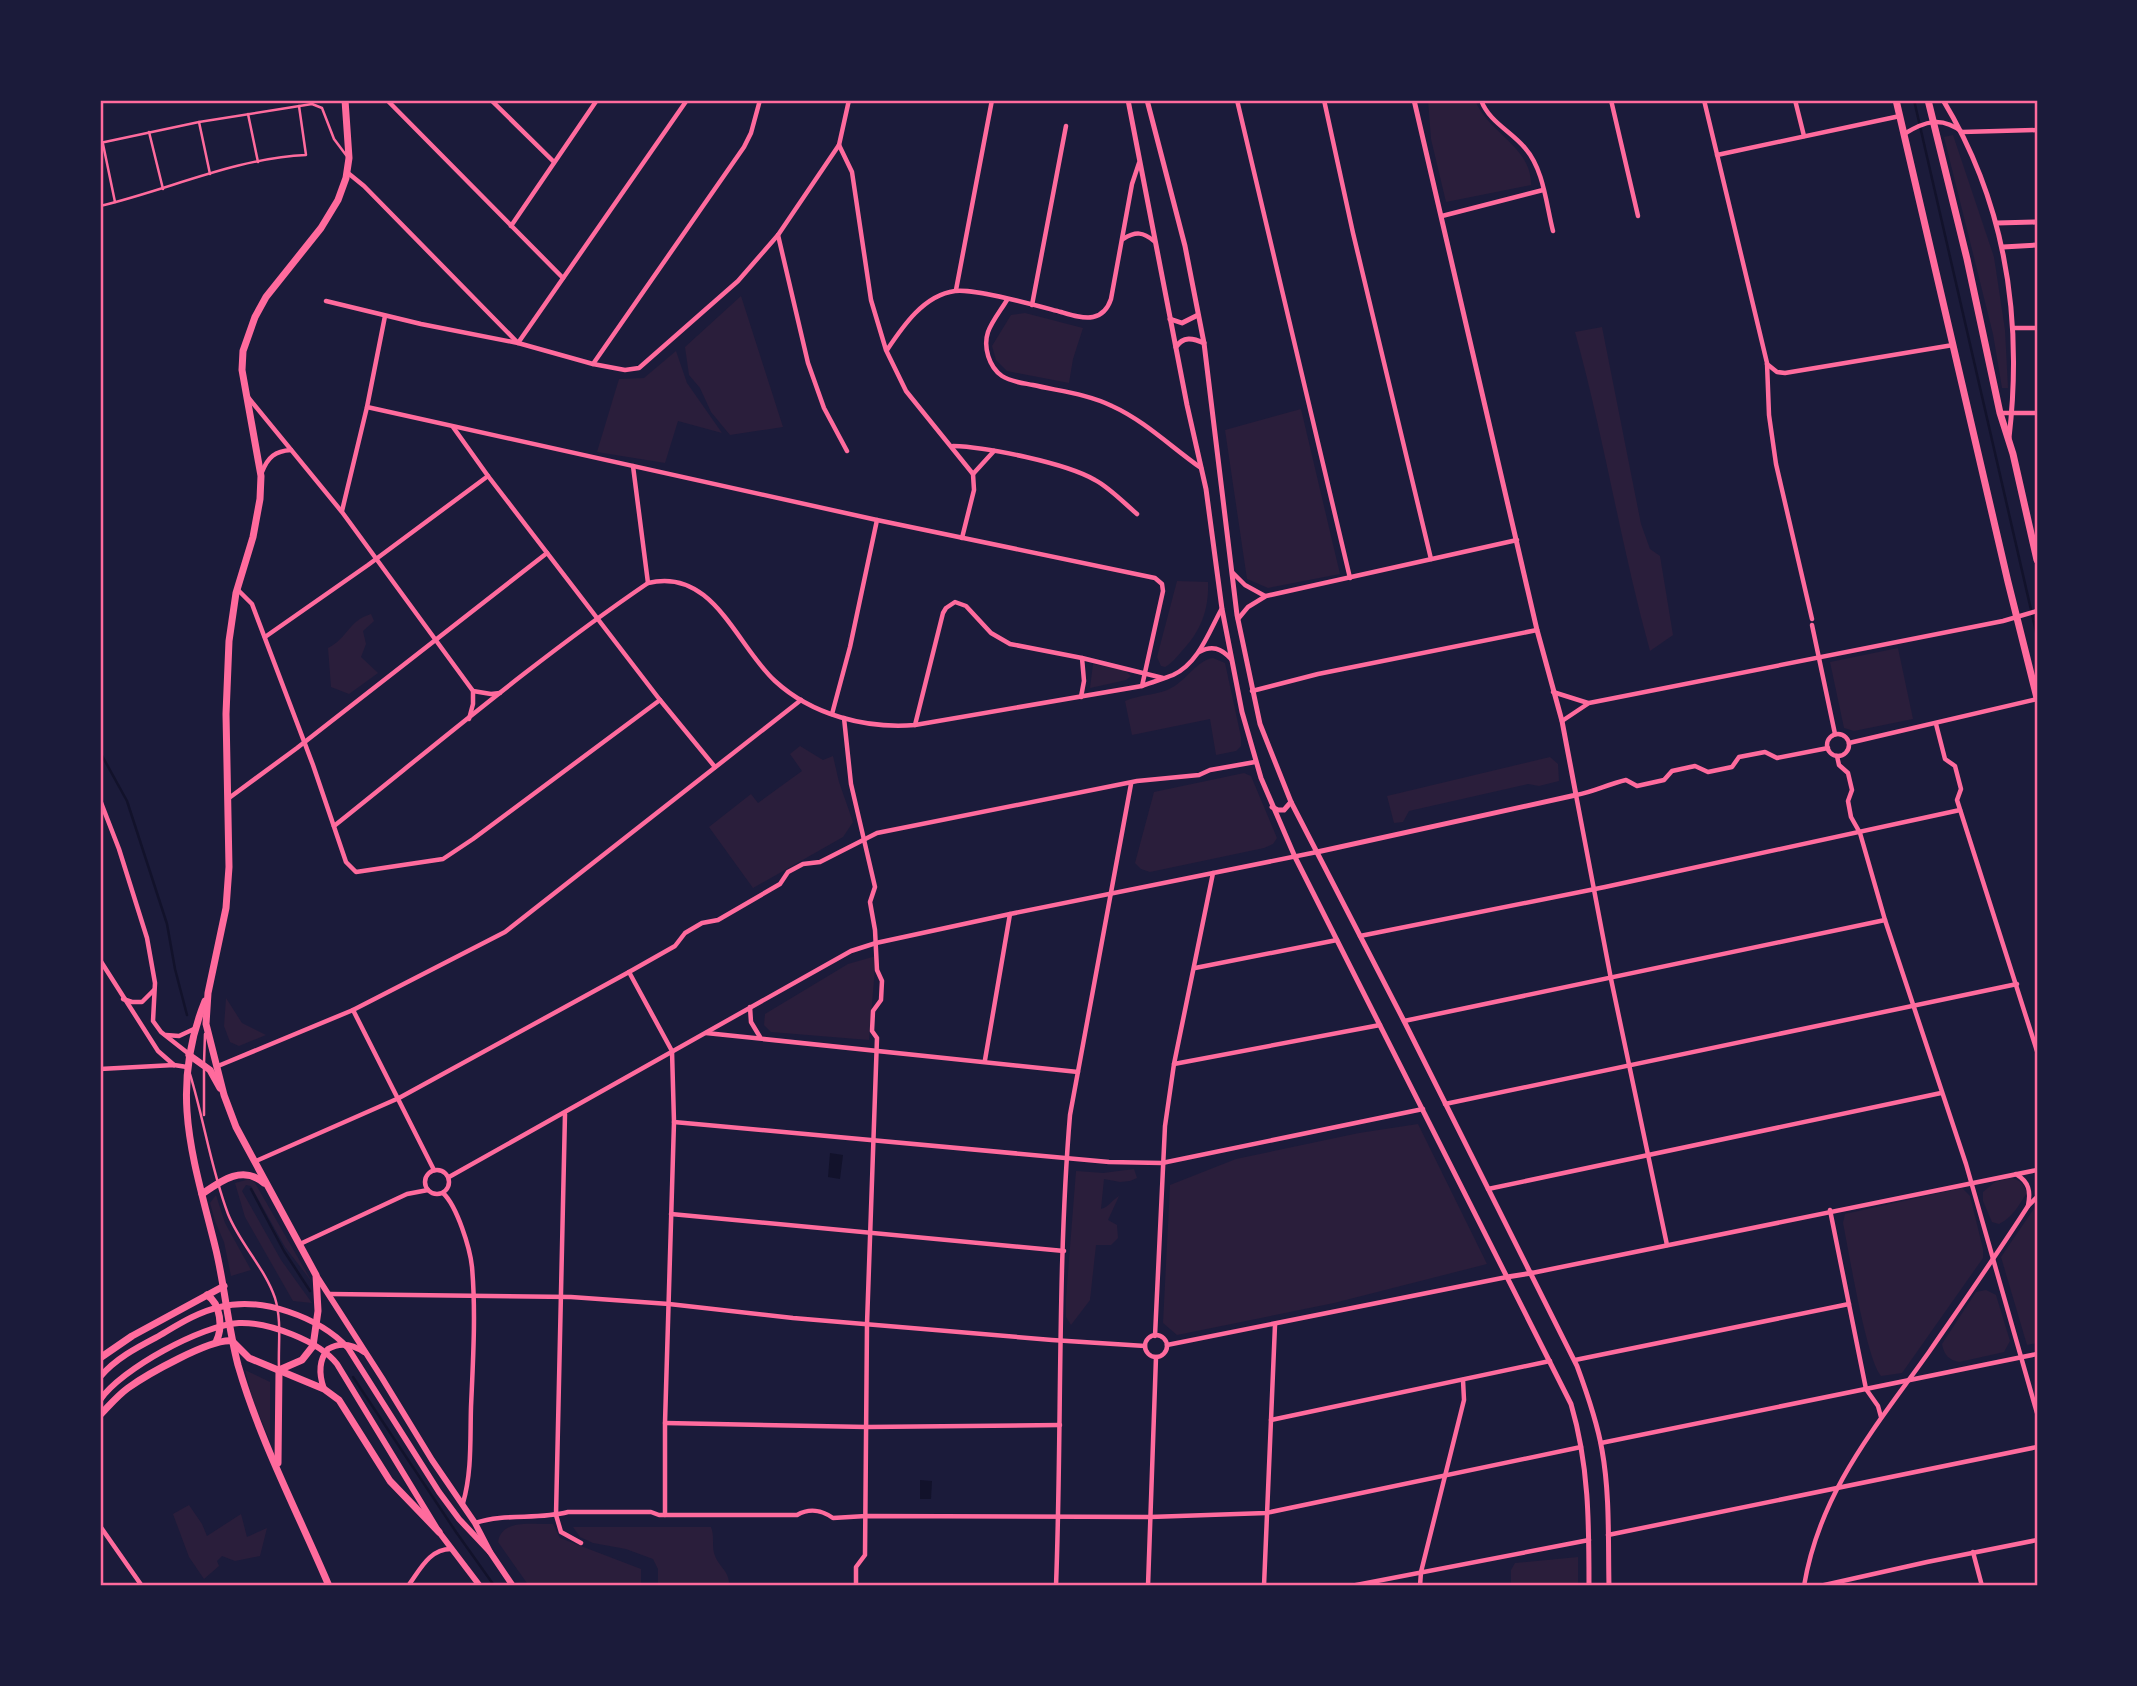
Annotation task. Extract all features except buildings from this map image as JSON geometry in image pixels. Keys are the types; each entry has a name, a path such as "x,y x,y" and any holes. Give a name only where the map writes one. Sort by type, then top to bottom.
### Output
{"main road":[{"path":"329,1586 249,1399 232,1341 224,1286 188,1136 185,1104 189,1055 208,993 226,908 229,867 226,714 229,641 237,590 259,514 261,476 242,370 243,351 255,317 266,297 329,216 338,200 348,173 345,100"},
{"path":"1896,100 1906,133 2037,699"},
{"path":"1928,100 1930,123 1967,259 2000,413 2034,536 2037,560"},
{"path":"208,993 206,1024 224,1095"},
{"path":"189,1055 212,1072 236,1127 316,1275 513,1586"},
{"path":"202,1194 235,1175 247,1173 258,1177 270,1188"},
{"path":"279,1370 302,1360 313,1346 318,1311 316,1275"},
{"path":"100,1358 132,1336 224,1286"},
{"path":"207,1295 216,1305 220,1326 216,1342"},
{"path":"102,1374 128,1353 212,1309 243,1304 259,1305 291,1314 329,1331 348,1348 439,1492 459,1519 490,1552"},
{"path":"100,1400 115,1382 144,1361 225,1326 248,1324 283,1332 317,1346 331,1357 439,1532 480,1586"},
{"path":"100,1415 125,1390 140,1380 216,1342 232,1341 249,1358 324,1390 339,1400 390,1481 439,1532"},
{"path":"324,1390 320,1365 328,1349 341,1344 353,1346 367,1354"},
{"path":"278,1470 279,1370"}],"street":[{"path":"387,100 563,278"},
{"path":"491,100 554,162"},
{"path":"511,226 597,100"},
{"path":"518,343 687,100"},
{"path":"593,364 744,147 751,133 760,100 754,100"},
{"path":"326,301 518,343 593,364 625,370 639,368 738,281 778,235 839,145 849,100"},
{"path":"956,290 992,100"},
{"path":"1128,100 1201,468 1222,609 1255,761 1295,857 1571,1404 1588,1492 1589,1586"},
{"path":"1147,100 1185,246 1204,343 1238,619 1260,724 1291,803 1574,1360 1588,1395 1601,1443 1605,1472 1609,1586"},
{"path":"1237,100 1350,579"},
{"path":"1324,100 1431,559"},
{"path":"1414,100 1537,630 1562,721 1611,979 1667,1245"},
{"path":"1481,100 1491,117 1525,147 1533,159 1553,231"},
{"path":"1611,100 1638,216"},
{"path":"1704,100 1767,363 1769,415 1776,464 1821,658 1835,734"},
{"path":"1795,100 1804,136"},
{"path":"1943,100 1962,132 1997,223 2003,247 2013,328 2009,438"},
{"path":"1717,155 1900,116"},
{"path":"1906,133 1930,123 1948,122 1962,132 2037,130"},
{"path":"1032,305 1066,126"},
{"path":"839,145 852,172 871,300 886,350 906,391 974,474 974,490 962,538"},
{"path":"886,350 915,313 932,299 956,290 1084,318 1098,316 1111,299 1132,184 1139,163"},
{"path":"348,173 364,186 518,343"},
{"path":"1442,216 1543,190"},
{"path":"1997,223 2037,222"},
{"path":"1122,239 1131,234 1143,233 1154,241"},
{"path":"778,235 807,363 824,408 847,451"},
{"path":"2003,247 2037,245"},
{"path":"1007,300 988,332 986,345 993,367 1002,376 1110,404 1147,427 1201,468"},
{"path":"1170,319 1182,323 1198,315"},
{"path":"342,512 385,316"},
{"path":"2013,328 2037,328"},
{"path":"1176,348 1190,338 1204,343"},
{"path":"1767,363 1777,372 1785,373 1953,345"},
{"path":"247,396 342,512 473,691 473,704 468,720"},
{"path":"367,407 877,520 1155,578 1162,584 1163,591 1142,687"},
{"path":"2000,413 2037,414"},
{"path":"453,426 547,553 715,767"},
{"path":"953,446 994,451 1084,475 1105,487 1137,514"},
{"path":"261,476 266,461 272,455 291,450"},
{"path":"974,474 994,451"},
{"path":"632,466 648,583"},
{"path":"265,637 488,475"},
{"path":"832,714 850,647 877,520"},
{"path":"1238,619 1248,607 1266,596 1517,540"},
{"path":"228,798 547,553"},
{"path":"1232,572 1245,585 1266,596"},
{"path":"334,826 513,681 648,583 678,580 702,593 716,605 761,667 801,701 844,718 885,726 915,725 1142,687 1174,674 1198,653 1208,648 1218,649 1232,660"},
{"path":"237,590 252,604 346,862 356,872 443,859 660,700"},
{"path":"915,725 943,613 955,602 966,606 991,633 1010,644 1163,678"},
{"path":"1198,653 1222,609"},
{"path":"1562,721 1589,703 1821,658 2037,611"},
{"path":"1252,691 1318,674 1537,630"},
{"path":"1081,697 1084,681 1082,658"},
{"path":"473,691 501,693"},
{"path":"1553,692 1589,703"},
{"path":"1849,743 2037,699"},
{"path":"218,1066 353,1010 505,932 801,701"},
{"path":"844,718 851,784 875,887 870,902 877,970 882,981 881,1000 873,1011 872,1031 877,1038 877,1051 867,1324 865,1555 856,1567 856,1586"},
{"path":"1936,724 1945,759 1955,766 1961,789 1957,800 2037,1051"},
{"path":"1835,734 1846,737 1849,743 1846,753 1837,756 1831,754 1828,748 1828,741 1835,734"},
{"path":"449,1177 843,955 876,943 1112,892 1295,857 1597,791 1604,784 1626,780 1637,786 1664,780 1672,771 1695,766 1708,772 1732,767 1740,757 1765,752 1777,758 1828,748"},
{"path":"1837,756 1839,765 1847,773 1852,790 1848,801 1851,817 1860,833 1885,920 1971,1183 2037,1413"},
{"path":"256,1161 399,1098 675,946 685,933 702,923 718,920 780,884 788,872 803,864 820,862 877,833 1155,778 1176,779 1199,775 1210,770 1255,761"},
{"path":"1056,1586 1066,1158 1070,1115 1131,784"},
{"path":"100,800 147,938 155,990 153,1021 189,1055"},
{"path":"1272,807 1284,810 1291,803"},
{"path":"1360,936 1960,810"},
{"path":"100,811 106,814"},
{"path":"1155,1336 1162,1163 1174,1064 1213,873"},
{"path":"985,1060 1010,914"},
{"path":"1404,1021 1885,920"},
{"path":"1195,968 1337,940"},
{"path":"100,960 158,1051 174,1065"},
{"path":"629,972 672,1051 674,1122 665,1423 665,1515"},
{"path":"1445,1104 2017,984"},
{"path":"123,999 134,1003 142,1002 155,990"},
{"path":"750,1007 751,1022 761,1038"},
{"path":"353,1010 434,1170"},
{"path":"1174,1064 1381,1025"},
{"path":"165,1035 182,1035 195,1029"},
{"path":"704,1032 1078,1072"},
{"path":"100,1069 174,1065 188,1068"},
{"path":"1488,1189 1941,1093"},
{"path":"674,1122 1109,1162 1162,1163 1423,1109"},
{"path":"565,1114 556,1515 561,1532 581,1543"},
{"path":"428,1190 426,1178 434,1170 441,1170 449,1177"},
{"path":"1167,1345 2036,1170"},
{"path":"2016,1174 2029,1188 2028,1206"},
{"path":"299,1244 407,1194 428,1190 435,1194 443,1193 448,1188 449,1177"},
{"path":"443,1193 449,1199 468,1250 473,1297 470,1461 462,1504"},
{"path":"1804,1586 1814,1544 1836,1489 1881,1417 2028,1206 2037,1197"},
{"path":"1830,1210 1866,1389 1878,1406 1881,1417"},
{"path":"671,1214 1064,1251"},
{"path":"329,1294 561,1297 1145,1346"},
{"path":"1574,1360 1849,1304"},
{"path":"1264,1586 1275,1325"},
{"path":"1155,1336 1164,1339 1167,1345 1163,1355 1156,1357 1150,1355 1145,1346 1148,1340 1155,1336"},
{"path":"1601,1443 2037,1354"},
{"path":"1148,1586 1156,1357"},
{"path":"1271,1420 1550,1361"},
{"path":"1420,1586 1421,1572 1464,1400 1463,1380"},
{"path":"665,1423 867,1427 1060,1425"},
{"path":"475,1523 505,1516 556,1515 568,1512 797,1515 803,1511 824,1511 833,1518 1150,1517 1266,1513 1581,1447"},
{"path":"1608,1535 2037,1447"},
{"path":"100,1526 142,1586"},
{"path":"1352,1586 1589,1540"},
{"path":"1820,1586 2037,1540"},
{"path":"408,1586 433,1553 441,1549 451,1549"},
{"path":"1973,1552 1982,1586"}],"lane":[{"path":"115,202 101,143 199,122 312,104 322,108 334,139 349,158"},
{"path":"100,206 258,162 306,155 299,105"},
{"path":"247,113 258,162"},
{"path":"199,122 210,174"},
{"path":"149,132 163,189"},
{"path":"204,1118 206,1024"},
{"path":"188,1068 204,1118 218,1183 235,1230 266,1279 275,1299 279,1327 279,1370"}],"shaded area":[{"path":"1428,100 1475,100 1489,122 1524,160 1531,185 1446,202 1431,139"},
{"path":"1953,135 1994,257 2005,330 2008,388 2002,388 1993,334 1944,137"},
{"path":"741,296 783,427 730,435 711,412 700,388 689,375 685,347"},
{"path":"1025,313 1083,328 1069,383 1007,371 996,360 992,346 1011,315"},
{"path":"1602,327 1641,524 1650,549 1660,556 1673,635 1650,651 1575,332"},
{"path":"676,351 687,383 722,433 678,421 665,463 597,452 619,379 644,378"},
{"path":"1301,409 1340,574 1268,588 1247,579 1225,430"},
{"path":"1177,581 1208,582 1207,602 1194,636 1165,667 1161,666 1157,657"},
{"path":"371,614 374,621 363,631 366,644 361,657 378,673 349,694 331,687 328,648 363,617"},
{"path":"1898,648 1913,719 1854,731 1844,728 1830,662"},
{"path":"1213,658 1225,663 1241,737 1241,746 1236,751 1216,755 1210,719 1132,735 1125,701 1167,690 1178,684 1202,662"},
{"path":"1093,664 1124,670 1131,676 1126,680 1090,688"},
{"path":"800,746 823,760 833,756 853,822 843,837 753,888 709,827 751,794 758,803 802,771 790,754"},
{"path":"1550,757 1558,764 1559,781 1539,786 1528,784 1409,811 1403,822 1394,823 1387,796"},
{"path":"1244,773 1251,776 1277,838 1273,844 1150,872 1135,863 1154,792"},
{"path":"876,956 869,1040 771,1032 764,1025 765,1014 848,964"},
{"path":"226,998 242,1023 266,1035 239,1046 230,1042 224,1026"},
{"path":"1418,1124 1487,1264 1334,1303 1177,1335 1163,1323 1170,1185 1236,1159 1359,1133"},
{"path":"830,1153 843,1155 840,1179 828,1177"},
{"path":"1134,1169 1137,1178 1130,1181 1104,1179 1101,1209 1119,1196 1108,1220 1117,1225 1118,1238 1111,1245 1096,1245 1090,1300 1071,1325 1066,1317 1066,1298 1076,1171 1103,1173"},
{"path":"2011,1178 2022,1183 2027,1193 2008,1218 1999,1224 1992,1222 1983,1201 1983,1192 1995,1182"},
{"path":"250,1179 255,1183 312,1282 285,1247 251,1186 246,1185 242,1191 281,1260 312,1303 293,1301 245,1217 235,1183"},
{"path":"1962,1188 1970,1196 1983,1258 1902,1373 1881,1376 1870,1349 1859,1304 1843,1223 1845,1214"},
{"path":"216,1195 225,1223 251,1270 231,1276 224,1242 210,1203"},
{"path":"2037,1204 2037,1343 2027,1345 2001,1257"},
{"path":"1986,1290 1996,1295 2010,1341 2004,1352 1959,1362 1952,1360 1942,1344 1976,1292"},
{"path":"245,1370 270,1382 270,1441 253,1400"},
{"path":"920,1480 932,1481 931,1499 920,1499"},
{"path":"189,1505 207,1536 241,1514 247,1537 267,1528 260,1556 235,1561 222,1556 217,1561 219,1566 204,1579 189,1557 173,1514"},
{"path":"520,1524 553,1524 560,1538 641,1569 641,1586 529,1586 498,1542 501,1534 505,1529"},
{"path":"573,1527 711,1527 714,1552 728,1577 729,1586 658,1586 658,1569 653,1559 626,1549 593,1543 580,1537"},
{"path":"1578,1557 1578,1586 1511,1586 1511,1570 1515,1563"}],"waterway":[{"path":"1914,100 2037,636"},
{"path":"100,752 127,801 167,924 187,1015"},
{"path":"251,1189 284,1251 310,1291"},
{"path":"353,1377 493,1584"}]}
